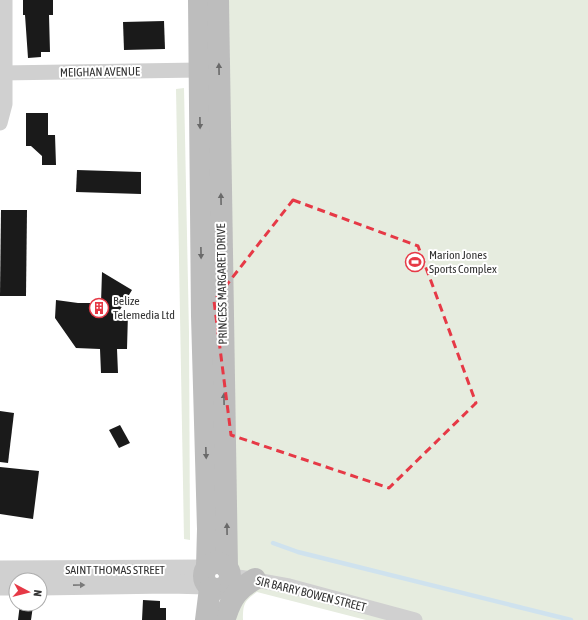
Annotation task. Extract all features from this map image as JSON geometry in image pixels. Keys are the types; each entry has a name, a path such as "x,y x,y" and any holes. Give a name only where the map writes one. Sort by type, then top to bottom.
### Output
{"main road":[{"name":"PRINCESS MARGARET DRIVE","path":"199,0 202,316 208,529 216,577"},
{"name":"PRINCESS MARGARET DRIVE","path":"218,0 216,577 219,618"},
{"path":"219,618 244,585 255,580"}],"street":[{"path":"0,123 5,104 3,73 5,0"},
{"name":"MEIGHAN AVENUE","path":"3,73 200,70"},
{"name":"SAINT THOMAS STREET","path":"0,570 216,577"},
{"name":"SAINT THOMAS STREET","path":"48,586 169,584 216,577"},
{"name":"SIR BARRY BOWEN STREET","path":"216,577 255,580 289,586 414,620"}],"highlighted area":[{"path":"293,200 418,246 476,403 389,488 231,435 214,301"}],"shaded area":[{"name":"Marion Jones Sports Complex","path":"229,0 588,0 588,620 366,620 257,592 245,603 243,620 233,620"},
{"path":"184,88 189,333 190,540 184,539 176,89"}],"building":[{"path":"23,0 53,0 53,15 49,15 50,52 41,52 41,57 28,58 25,15 23,15"},
{"path":"164,21 165,49 124,50 123,22"},
{"path":"26,113 48,113 48,135 55,135 56,165 42,165 42,156 31,146 26,146"},
{"path":"77,170 141,172 141,194 76,192"},
{"path":"1,210 27,210 26,296 0,296"},
{"name":"Belize Telemedia Ltd","path":"102,272 132,290 118,313 128,313 127,349 117,349 118,373 101,373 100,349 76,348 55,318 56,300 78,303 101,303"},
{"path":"0,411 14,413 8,463 0,462"},
{"path":"120,425 130,443 119,448 109,430"},
{"path":"0,467 39,471 33,519 0,514"},
{"path":"143,600 160,601 160,608 166,608 166,620 142,620"},
{"path":"19,612 32,612 31,620 18,620"}],"waterway":[{"path":"273,543 298,552 571,620"}],"place":[{"name":"Marion Jones Sports Complex","path":"415,262"},
{"name":"Belize Telemedia Ltd","path":"99,308"}]}
